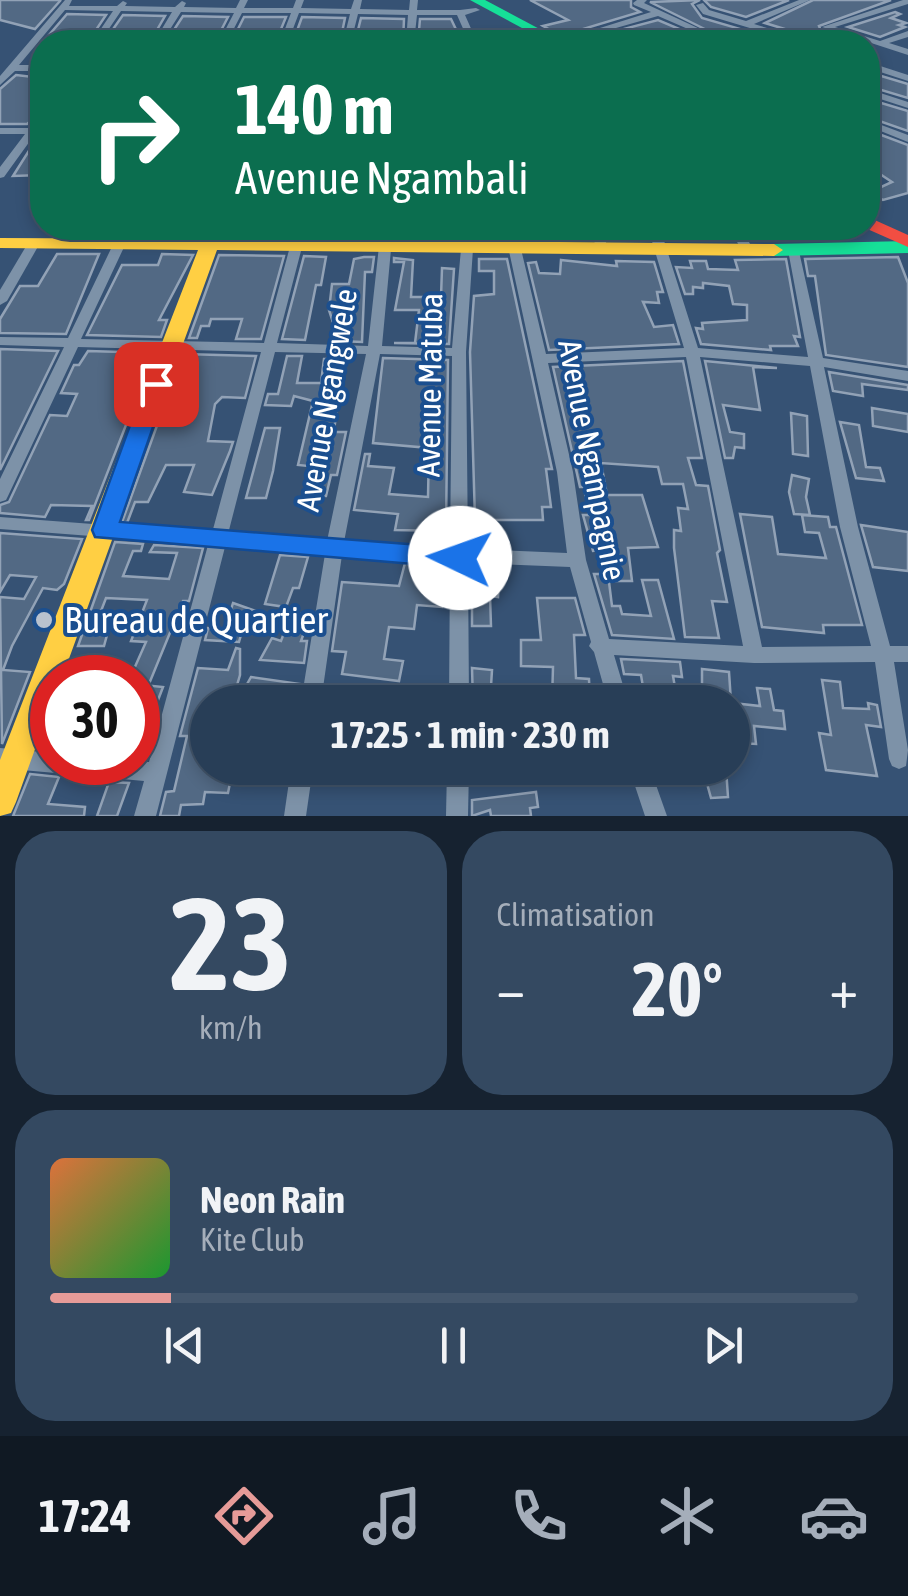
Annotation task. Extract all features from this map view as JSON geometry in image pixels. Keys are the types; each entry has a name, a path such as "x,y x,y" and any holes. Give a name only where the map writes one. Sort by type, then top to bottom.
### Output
{"main road":[{"path":"468,6 513,30"},
{"path":"468,6 527,30"},
{"path":"880,216 908,230"},
{"path":"880,229 908,245"},
{"path":"0,243 78,240"},
{"path":"0,802 8,758 104,530 211,240"},
{"path":"400,240 467,249 508,240"},
{"path":"520,240 603,251 664,252 908,245"}],"street":[{"path":"229,30 244,0"},
{"path":"289,30 300,0"},
{"path":"350,30 358,0"},
{"path":"412,30 414,0"},
{"path":"715,0 700,6 766,30"},
{"path":"747,24 806,0"},
{"path":"880,0 908,10"},
{"path":"835,30 826,26 908,1"},
{"path":"640,2 655,14 694,30"},
{"path":"45,30 67,4 415,13 468,6"},
{"path":"105,30 123,4"},
{"path":"165,30 180,5"},
{"path":"599,30 655,14"},
{"path":"880,43 908,34"},
{"path":"0,82 30,47"},
{"path":"880,47 908,52"},
{"path":"12,68 30,68"},
{"path":"880,69 908,78"},
{"path":"880,96 908,105"},
{"path":"880,127 908,138"},
{"path":"0,131 30,131"},
{"path":"0,175 30,140"},
{"path":"0,496 121,240"},
{"path":"160,758 298,240"},
{"name":"Avenue Ngangwele","path":"314,685 334,551 374,351 385,240"},
{"name":"Avenue Ngampagnie","path":"513,240 566,472 577,560 612,685"},
{"path":"599,240 603,251"},
{"path":"659,240 692,352 754,655"},
{"path":"741,240 748,251"},
{"path":"0,301 34,244"},
{"name":"Avenue Matuba","path":"458,685 459,352 467,249"},
{"path":"794,250 849,527 884,654 899,759"},
{"path":"0,341 459,352"},
{"path":"539,359 692,352 816,362 908,376"},
{"path":"0,524 221,538 334,551 577,560"},
{"path":"599,646 754,655 908,654"},
{"path":"145,816 153,785"},
{"path":"294,816 299,785"},
{"path":"457,816 458,785"},
{"path":"646,785 656,816"}],"building":[{"path":"0,0 60,1 35,29 0,20"},
{"path":"530,0 631,0 631,7 640,12 582,30 550,30 543,26 568,20"},
{"path":"700,0 692,4 702,18 744,30 707,30 650,2"},
{"path":"704,0 789,0 746,17 711,7"},
{"path":"813,0 891,0 819,26 821,30 788,30 765,23"},
{"path":"895,12 900,14 891,18 906,23 899,25 905,27 880,37 880,30 848,27"},
{"path":"67,14 106,15 96,30 53,30"},
{"path":"123,15 165,16 157,30 112,30"},
{"path":"183,16 228,17 221,30 174,30"},
{"path":"244,17 286,17 281,30 238,30"},
{"path":"302,17 345,18 342,30 297,30"},
{"path":"361,18 404,19 404,30 358,30"},
{"path":"420,19 451,19 456,30 419,30"},
{"path":"658,20 682,30 620,30"},
{"path":"16,75 30,77 30,122 0,124 0,89"},
{"path":"880,76 908,84 908,98 880,90"},
{"path":"880,103 908,111 908,131 880,121"},
{"path":"880,134 908,145 908,193 880,199 880,188 892,182 880,174"},
{"path":"30,149 30,175 13,176"},
{"path":"57,254 99,254 66,334 0,333 0,319 20,286 38,286"},
{"path":"162,254 193,255 159,320 167,320 161,337 87,335 122,265 158,265"},
{"path":"219,255 284,256 261,339 236,339 242,319 211,319 209,326 201,326 197,338 189,338"},
{"path":"304,256 326,257 321,285 316,285 305,340 282,339"},
{"path":"374,257 372,272 365,272 362,342 339,341 329,310 332,284 349,284 354,259"},
{"path":"898,257 908,283 908,367 826,355 815,276 808,276 805,259"},
{"path":"394,258 413,260 411,297 441,297 442,268 454,269 449,344 394,343 415,343 419,310 395,310 404,262 394,262"},
{"path":"479,259 507,259 552,469 546,469 551,507 542,507 543,520 475,520 470,352 474,296 494,294 494,271 479,271"},
{"path":"786,259 800,337 794,336 798,346 770,346 771,350 701,344 696,328 703,329 702,323 747,320 747,305 733,304 729,286 703,283 703,288 693,287 693,294 685,294 676,267 692,268 690,261 706,261 708,269 738,270 735,260"},
{"path":"561,260 617,266 616,261 654,262 663,292 657,292 659,303 643,302 654,327 673,325 679,344 549,350 528,263 536,262 539,273 560,274"},
{"path":"0,349 58,351 0,470"},
{"path":"88,351 154,353 89,520 92,506 51,505 45,517 0,513 0,505 9,502 50,415 67,416 77,394 61,393 74,365 79,365"},
{"path":"183,354 256,356 245,398 222,397 215,404 208,441 233,442 230,451 212,495 184,492 194,465 166,465 148,502 135,502 127,523 122,522"},
{"path":"287,356 302,356 297,383 321,383 324,359 342,359 334,432 346,432 337,475 331,475 326,496 308,495 314,475 307,475 309,466 298,465 313,401 294,396 291,406 265,405 268,394 278,394"},
{"path":"383,358 448,360 446,531 395,530 398,514 354,510 365,454 370,454 368,466 394,468 389,494 428,497 429,448 373,443"},
{"path":"683,361 702,458 688,458 696,485 708,486 727,602 712,601 719,638 685,637 674,548 674,530 681,531 678,508 688,509 683,484 662,484 658,467 601,463 607,495 642,495 658,547 628,548 632,581 616,581 612,549 593,551 583,515 589,515 584,487 580,487 553,367"},
{"path":"705,361 777,368 753,367 760,410 723,405 730,432 744,434 744,448 735,447 733,458 725,458"},
{"path":"829,372 908,385 908,390 862,384 863,396 833,391"},
{"path":"872,408 908,414 908,432 873,426"},
{"path":"791,413 807,416 808,456 793,454"},
{"path":"840,422 859,425 866,467 880,468 884,481 856,478"},
{"path":"265,428 280,428 266,498 246,498"},
{"path":"792,475 809,479 806,497 810,515 794,514 789,492"},
{"path":"740,514 772,517 778,554 826,558 819,533 805,532 802,515 828,517 830,527 836,527 862,625 823,625 824,633 762,627"},
{"path":"861,525 908,532 908,571 873,567"},
{"path":"0,533 82,539 64,584 57,590 43,588 12,646 3,670 30,672 2,744 0,597 24,599 36,577 10,575 0,592"},
{"path":"115,542 143,544 141,551 133,551 123,576 169,579 177,553 150,552 154,545 203,548 189,601 183,601 160,657 140,655 146,642 131,641 147,600 106,598 96,624 110,624 104,646 78,646"},
{"path":"280,555 308,557 299,588 293,588 286,607 265,604"},
{"path":"405,563 430,566 426,588 444,589 442,607 417,605 414,629 389,627 384,659 403,661 399,681 342,674 346,652 332,651 342,582 399,586"},
{"path":"594,574 608,574 612,606 620,606 622,614 651,616 642,580 658,580 674,639 612,635"},
{"path":"472,579 499,581 498,597 490,596 491,626 472,626"},
{"path":"537,598 575,598 585,635 574,635 576,678 589,679 589,685 552,685 553,667 521,666 521,640 541,640"},
{"path":"233,603 256,611 253,624 244,624 239,642 205,640 208,628 225,629"},
{"path":"292,612 310,616 301,641 307,641 304,663 260,660 272,638 281,641"},
{"path":"236,648 240,649 237,685 194,685 198,668 228,670"},
{"path":"621,659 680,662 682,677 673,676 675,685 643,685 641,675 624,674"},
{"path":"472,668 492,670 491,685 472,685"},
{"path":"702,669 729,672 730,685 702,685"},
{"path":"251,677 300,684 300,685 247,685"},
{"path":"822,680 840,682 843,708 869,709 868,703 877,705 881,727 866,725 877,776 826,770 819,733 831,735"},
{"path":"757,688 770,689 774,710 783,711 785,729 754,726 756,744 750,744 750,705 760,706"},
{"path":"190,698 190,785 230,785 228,793 205,792 203,804 181,805 179,816 160,816 166,792 174,791 187,736 180,736"},
{"path":"30,774 30,785 56,785 48,804 85,807 84,816 13,816"},
{"path":"108,785 128,785 117,816 97,816"},
{"path":"707,785 727,785 728,797 711,798"},
{"path":"536,792 538,807 530,808 531,816 491,816 490,810 472,816 472,800"}],"traffic: fast":[{"path":"476,0 534,30"},
{"path":"774,250 908,247"}],"traffic: slow":[{"path":"0,802 211,240"},
{"path":"0,243 774,250"}],"traffic: jam":[{"path":"880,228 908,242"}],"place":[{"name":"Bureau de Quartier","path":"44,620"}],"route":[{"path":"156,384 104,530 460,558"}]}
